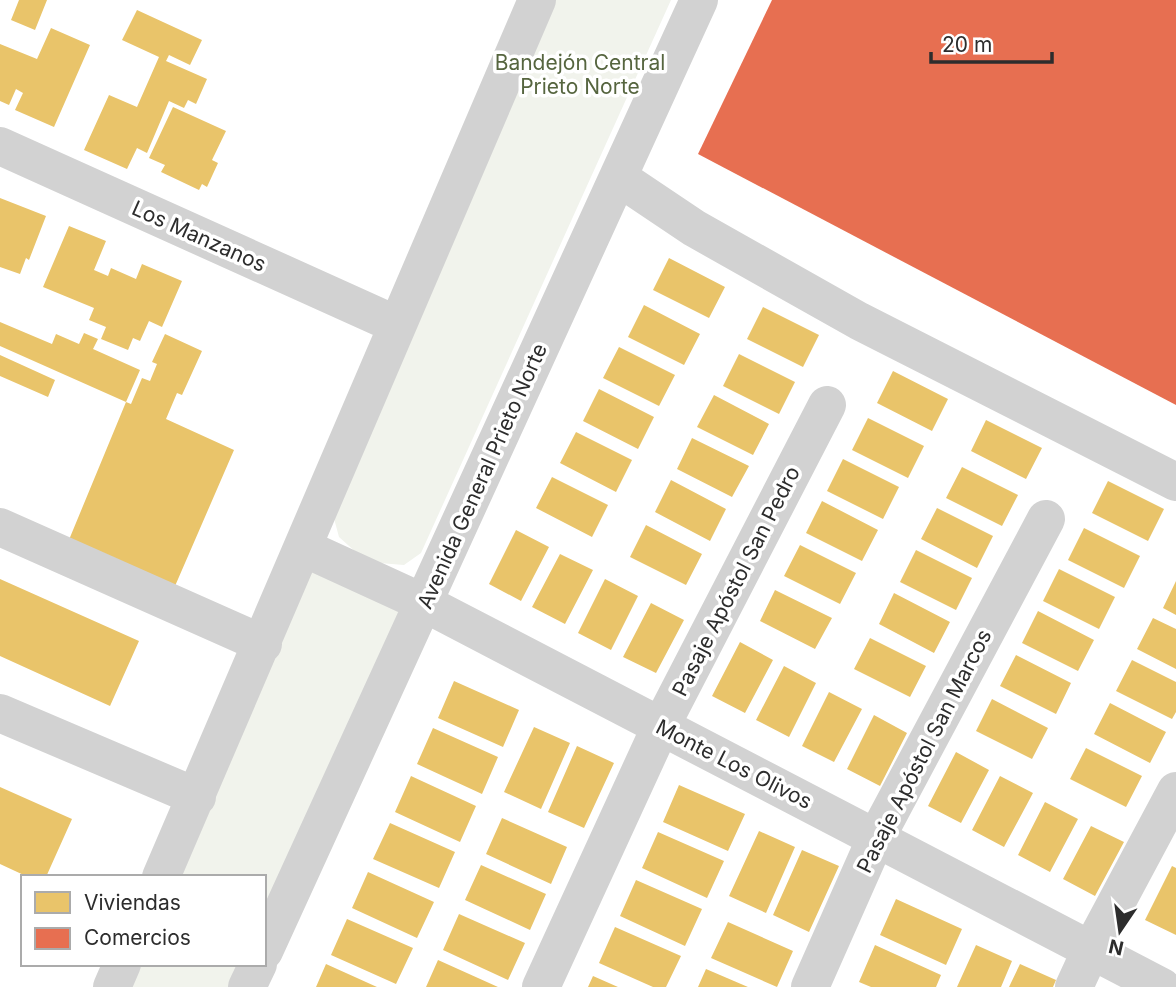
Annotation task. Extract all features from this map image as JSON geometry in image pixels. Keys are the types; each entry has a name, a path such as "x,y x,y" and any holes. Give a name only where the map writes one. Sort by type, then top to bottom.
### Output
{"street":[{"path":"162,875 537,0"},
{"name":"Avenida General Prieto Norte","path":"266,947 699,0"},
{"name":"Los Manzanos","path":"0,146 397,325"},
{"path":"618,177 694,228 859,321 1176,482"},
{"name":"Pasaje Apóstol San Pedro","path":"541,987 661,726 827,405"},
{"name":"Pasaje Apóstol San Marcos","path":"810,987 876,838 1046,519"},
{"path":"0,527 263,644"},
{"name":"Monte Los Olivos","path":"304,548 424,603 1162,987"},
{"path":"0,713 197,797"},
{"path":"1074,987 1176,791"},
{"path":"112,987 121,966"},
{"path":"247,987 257,966"}],"green space":[{"name":"Bandejón Central Prieto Norte","path":"556,0 671,0 421,553 404,565 367,562 339,537 332,511"},
{"path":"310,564 408,609 266,918 266,875 175,875"},
{"path":"134,966 244,966 234,987 125,987"}],"building: Viviendas":[{"path":"19,0 47,0 35,30 11,20"},
{"path":"137,10 202,40 190,65 169,55 166,61 207,79 196,104 188,100 184,108 169,101 147,153 137,148 127,169 84,150 109,95 137,107 159,57 122,40"},
{"path":"51,28 90,45 54,127 15,110 23,93 16,89 9,105 0,101 0,44 37,59"},
{"path":"173,107 226,131 212,160 218,163 207,187 202,184 199,190 161,172 165,165 149,158"},
{"path":"0,198 46,216 29,260 26,258 20,274 0,267"},
{"path":"69,226 106,241 94,270 108,276 111,268 136,279 142,264 182,281 162,327 149,321 140,341 133,338 128,350 101,339 106,327 89,320 94,308 43,287"},
{"path":"669,258 725,287 709,318 653,290"},
{"path":"644,305 700,334 684,365 628,337"},
{"path":"763,307 819,335 803,367 747,339"},
{"path":"0,322 52,344 56,334 79,344 84,333 98,339 93,349 140,370 126,402 0,346"},
{"path":"165,334 202,351 182,395 177,393 166,419 234,450 172,593 66,547 126,402 131,404 142,378 150,381 157,364 152,362"},
{"path":"619,347 675,375 659,406 603,378"},
{"path":"739,354 795,382 779,414 723,386"},
{"path":"0,355 55,380 48,397 0,376"},
{"path":"893,371 948,399 932,431 877,403"},
{"path":"599,389 654,417 638,449 583,421"},
{"path":"714,395 769,424 753,455 697,427"},
{"path":"868,418 924,446 908,478 852,450"},
{"path":"986,420 1042,448 1026,479 971,451"},
{"path":"576,432 632,460 616,492 560,463"},
{"path":"692,438 749,466 732,497 677,469"},
{"path":"843,459 899,487 883,519 827,491"},
{"path":"962,467 1018,495 1002,526 946,498"},
{"path":"552,477 608,505 592,537 536,508"},
{"path":"671,480 726,509 710,541 655,512"},
{"path":"1108,481 1164,509 1148,541 1092,513"},
{"path":"822,501 878,530 862,561 806,533"},
{"path":"937,508 993,536 977,568 921,539"},
{"path":"646,525 702,554 686,585 630,557"},
{"path":"1084,528 1140,556 1124,588 1068,560"},
{"path":"516,530 549,547 521,601 489,584"},
{"path":"800,545 856,573 840,604 784,576"},
{"path":"916,550 972,578 956,610 900,582"},
{"path":"560,554 593,570 565,624 532,607"},
{"path":"1059,569 1115,597 1099,629 1043,601"},
{"path":"0,579 139,641 110,706 0,656"},
{"path":"605,579 638,596 611,650 578,633"},
{"path":"1176,581 1176,615 1163,608"},
{"path":"775,590 832,618 815,649 760,621"},
{"path":"894,593 950,622 934,653 879,624"},
{"path":"651,603 684,620 656,673 623,657"},
{"path":"1038,611 1094,640 1078,671 1022,643"},
{"path":"1153,618 1176,629 1176,669 1137,649"},
{"path":"870,638 926,666 910,697 854,669"},
{"path":"740,642 773,660 745,713 712,696"},
{"path":"1016,655 1071,683 1056,714 1000,686"},
{"path":"1132,660 1176,682 1176,712 1172,719 1116,691"},
{"path":"784,666 816,683 789,737 756,720"},
{"path":"454,681 519,710 503,747 438,718"},
{"path":"829,692 862,709 834,762 802,746"},
{"path":"992,699 1048,728 1032,759 976,731"},
{"path":"1110,703 1166,732 1150,763 1094,734"},
{"path":"874,715 907,733 880,786 847,769"},
{"path":"534,727 570,743 541,809 504,792"},
{"path":"433,728 498,757 482,794 417,764"},
{"path":"577,746 614,763 584,828 548,812"},
{"path":"1086,748 1142,776 1126,807 1070,779"},
{"path":"956,752 989,770 961,823 928,806"},
{"path":"411,776 476,806 460,842 395,812"},
{"path":"1000,776 1033,793 1004,847 972,830"},
{"path":"679,785 745,814 728,851 663,822"},
{"path":"0,787 72,819 47,875 24,875 0,864"},
{"path":"1045,802 1078,819 1050,872 1018,855"},
{"path":"502,818 567,847 551,884 486,854"},
{"path":"390,823 455,852 439,888 373,859"},
{"path":"1091,826 1124,842 1095,896 1063,879"},
{"path":"759,831 795,847 766,913 729,896"},
{"path":"658,832 724,861 707,898 642,868"},
{"path":"802,850 839,866 809,932 773,915"},
{"path":"481,865 546,894 530,930 465,900"},
{"path":"1172,866 1176,868 1176,935 1145,920"},
{"path":"368,872 434,902 417,938 352,908"},
{"path":"636,880 702,909 685,946 620,916"},
{"path":"896,899 962,929 946,965 880,935"},
{"path":"459,914 525,943 508,980 443,950"},
{"path":"347,919 413,948 396,984 331,955"},
{"path":"728,922 793,951 777,987 711,958"},
{"path":"615,927 681,956 666,987 653,987 599,963"},
{"path":"875,945 941,975 936,987 871,987 859,982"},
{"path":"976,945 1012,961 1001,987 957,987"},
{"path":"438,960 498,987 426,987"},
{"path":"326,964 377,987 316,987"},
{"path":"1020,964 1056,980 1053,987 1009,987"},
{"path":"706,969 748,987 698,987"},
{"path":"593,976 618,987 588,987"}],"building: Comercios":[{"path":"772,0 1176,0 1176,405 698,154"}]}
